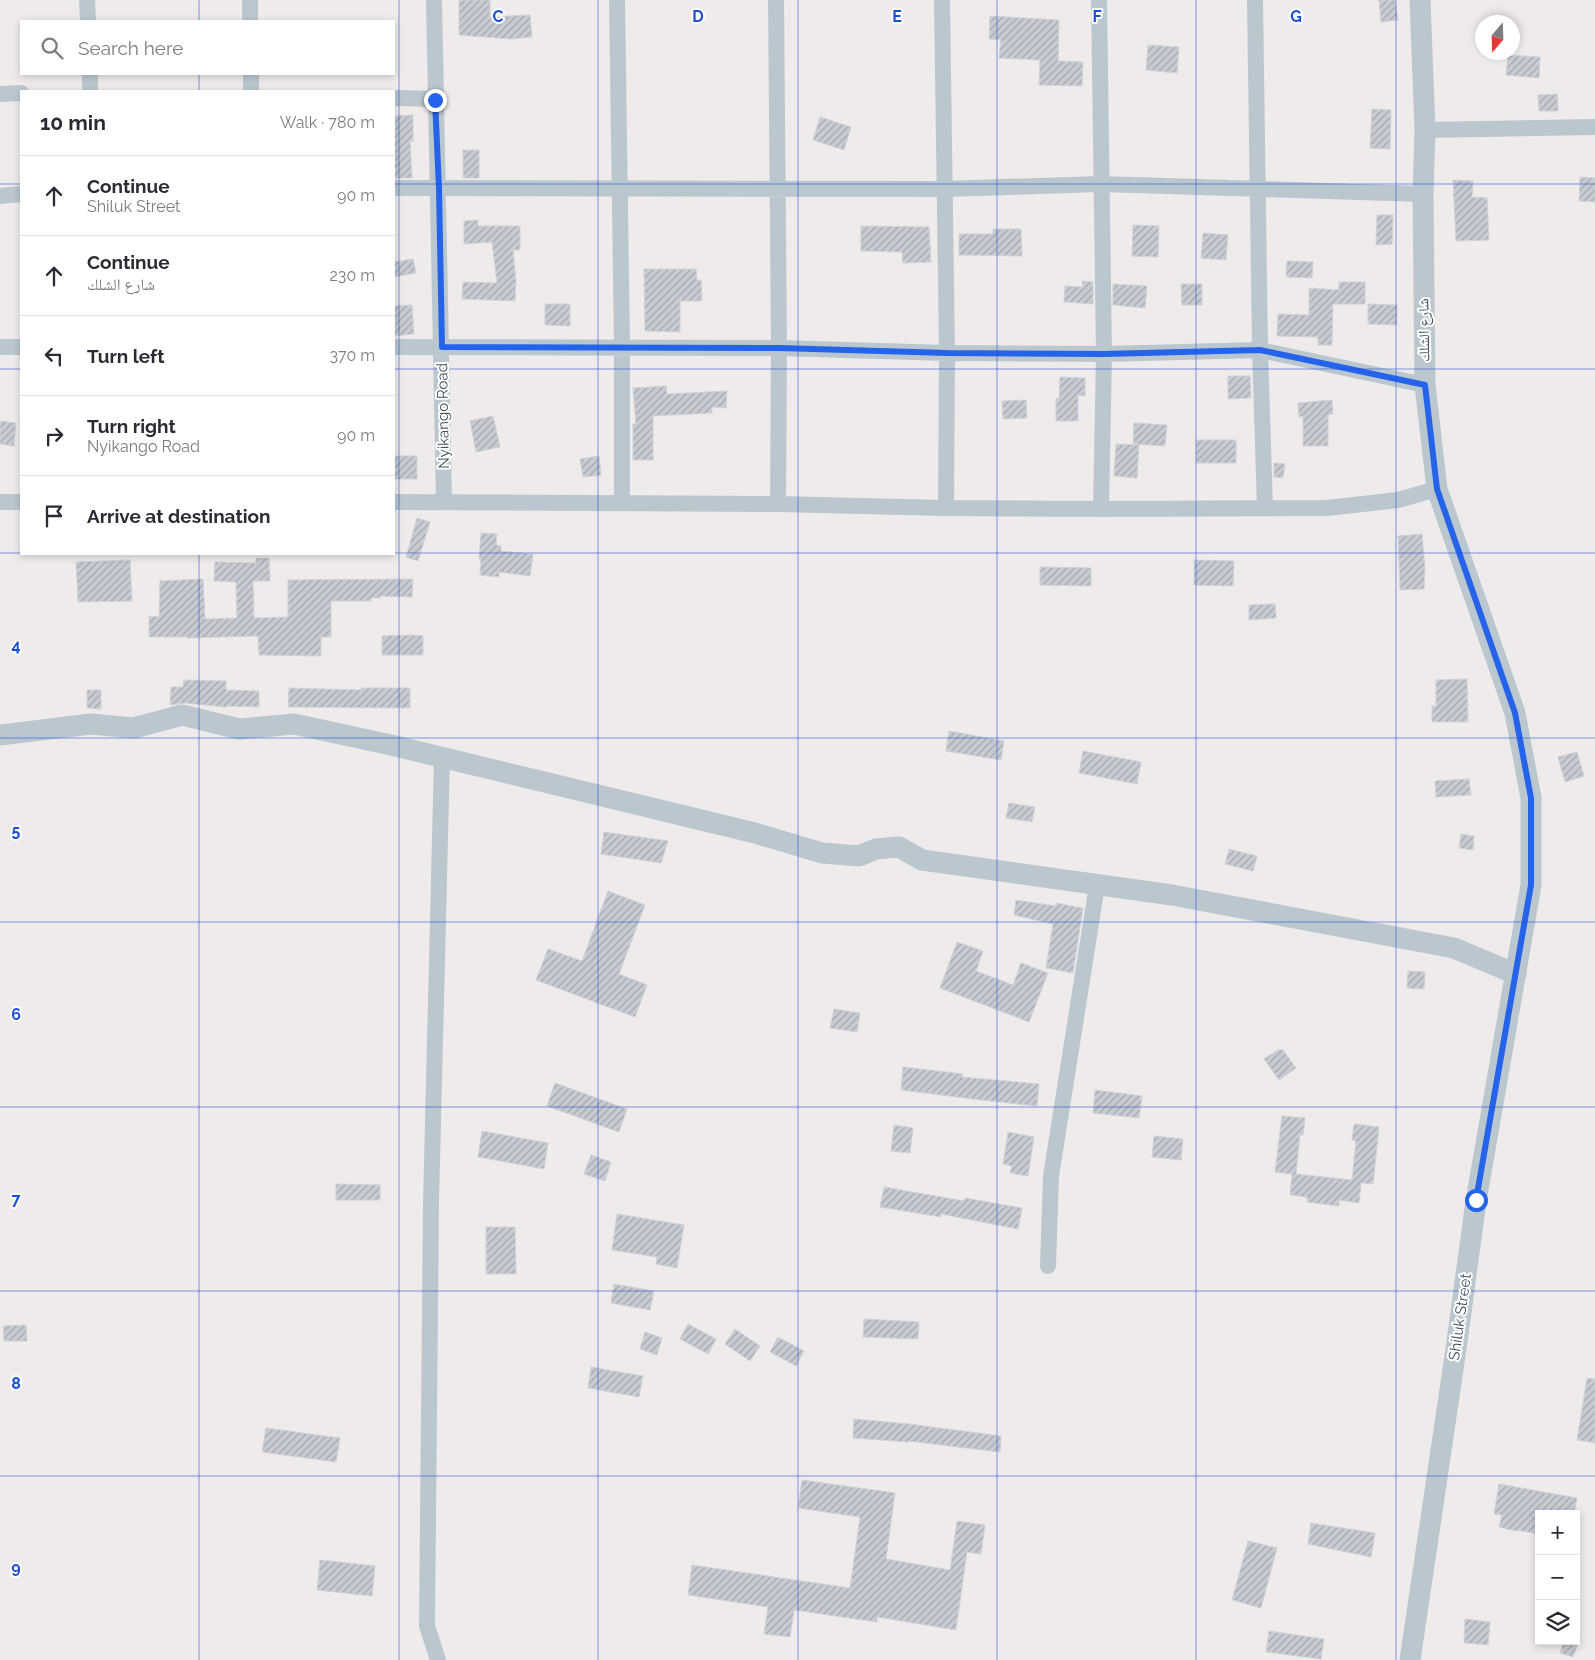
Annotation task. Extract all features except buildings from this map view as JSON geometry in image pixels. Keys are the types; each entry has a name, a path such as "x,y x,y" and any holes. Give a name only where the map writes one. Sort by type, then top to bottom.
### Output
{"street":[{"path":"87,0 88,20"},
{"path":"250,0 250,20"},
{"name":"Nyikango Road","path":"434,0 444,502"},
{"path":"617,0 622,347 622,502"},
{"path":"776,0 779,348 778,504"},
{"path":"942,0 947,353 946,508"},
{"path":"1099,0 1100,184 1104,354 1101,509"},
{"path":"1255,0 1260,350 1265,508"},
{"name":"شارع الشلك","path":"1420,0 1425,130 1422,194 1425,385 1437,489 1515,713 1531,798 1531,885 1516,974"},
{"path":"90,75 90,90"},
{"path":"251,75 251,90"},
{"path":"0,94 20,93"},
{"path":"395,98 435,100"},
{"path":"1425,130 1595,127"},
{"path":"395,188 944,189 1100,184 1422,194"},
{"path":"0,196 20,194"},
{"path":"0,347 20,347"},
{"path":"395,347 779,348 947,353 1104,354 1260,350 1425,385"},
{"path":"395,502 622,502 1101,509 1327,508 1398,500 1437,489"},
{"path":"0,502 20,502"},
{"path":"0,735 91,724 134,728 182,715 239,729 294,724 391,745 755,833 822,853 859,856 876,849 899,847 922,860 1172,895 1454,948 1516,974"},
{"path":"438,1660 427,1626 431,1202 442,758"},
{"path":"1048,1266 1051,1176 1097,886"},
{"name":"Shiluk Street","path":"1410,1660 1476,1200 1516,974"}],"route":[{"path":"435,100 439,188 442,347 779,348 947,353 1104,354 1260,350 1425,385 1437,489 1515,713 1531,798 1531,885 1476,1200"}]}
